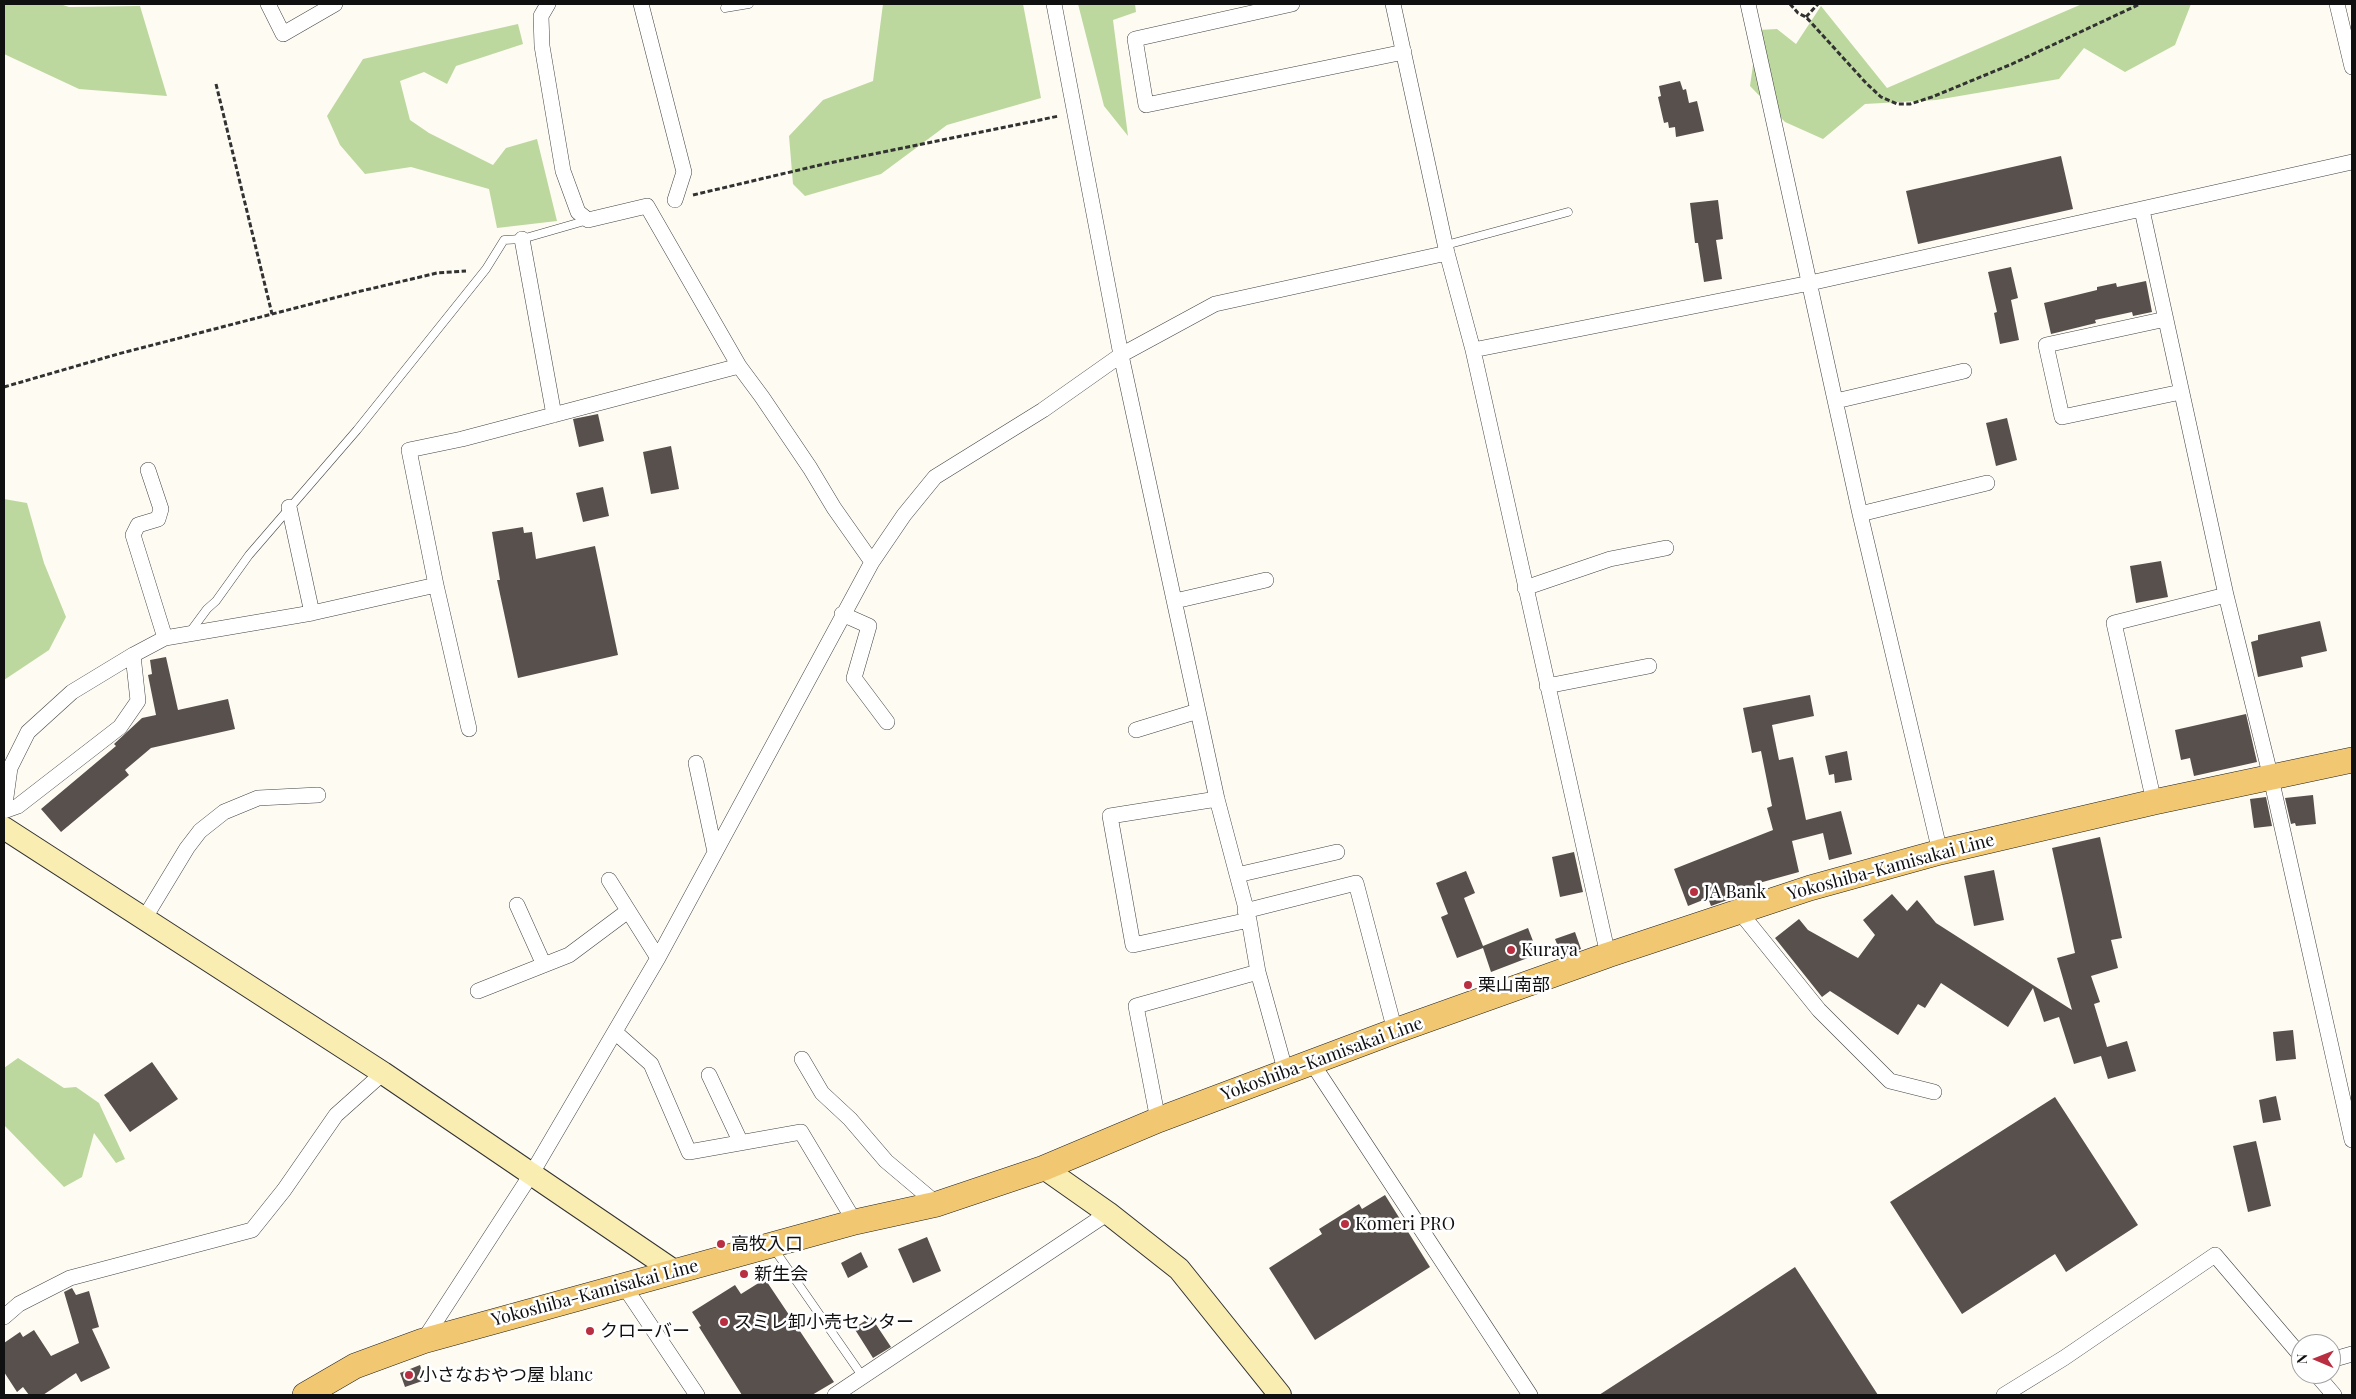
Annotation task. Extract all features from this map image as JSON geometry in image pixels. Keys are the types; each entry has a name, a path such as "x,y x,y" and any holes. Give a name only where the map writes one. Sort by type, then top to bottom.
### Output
{"main road":[{"name":"Yokoshiba-Kamisakai Line","path":"305,1395 355,1366 423,1341 855,1222 937,1204 1044,1168 1158,1120 1395,1031 1608,955 1810,888 1940,852 2154,802 2352,760"}],"street":[{"path":"268,4 283,34 335,4"},
{"path":"548,4 541,16 542,46 562,171 578,212 588,220 647,206 739,366 762,397 810,468 834,508 872,562"},
{"path":"641,4 684,172 675,200"},
{"path":"1054,4 1121,355 1198,711 1247,916 1258,972 1286,1073"},
{"path":"1292,4 1135,39 1146,105 1404,52"},
{"path":"1393,4 1447,249 1473,350 1608,955"},
{"path":"1748,4 1860,514 1940,852"},
{"path":"2337,4 2352,67"},
{"path":"1473,350 1810,283 2352,162"},
{"path":"2142,210 2226,595 2271,778 2352,1140"},
{"path":"522,239 554,415"},
{"path":"423,1341 532,1173 616,1032 872,562 904,515 935,476 1043,410 1121,355 1215,304 1447,249"},
{"path":"2166,320 2046,346 2062,417 2182,392"},
{"path":"469,729 436,585 409,450 462,439 739,366"},
{"path":"1836,400 1964,370"},
{"path":"148,470 161,510 158,519 138,526 133,535 165,638"},
{"path":"1860,514 1987,483"},
{"path":"289,507 312,613"},
{"path":"1525,588 1610,559 1666,548"},
{"path":"1175,602 1266,580"},
{"path":"4,800 10,768 28,732 72,692 132,655 165,638 312,613 436,585"},
{"path":"2154,802 2114,623 2226,595"},
{"path":"842,614 870,626 854,678 887,722"},
{"path":"4,811 18,806 120,727 138,701 132,655"},
{"path":"1547,686 1649,666"},
{"path":"1136,730 1198,711"},
{"path":"696,763 715,852"},
{"path":"144,918 187,848 200,831 224,812 258,798 318,795"},
{"path":"1218,799 1110,816 1133,945 1247,916 1356,883 1395,1031"},
{"path":"4,828 383,1073 674,1271"},
{"path":"1236,875 1337,852"},
{"path":"609,880 658,958"},
{"path":"517,905 544,965"},
{"path":"478,991 569,956 628,911"},
{"path":"1740,911 1819,1010 1890,1081 1934,1092"},
{"path":"1158,1120 1136,1006 1258,972"},
{"path":"616,1032 651,1064 689,1152 801,1132 855,1222"},
{"path":"802,1059 822,1093 850,1119 886,1161 937,1204"},
{"path":"1312,1063 1530,1395"},
{"path":"4,1317 19,1304 70,1278 252,1230 284,1190 336,1115 383,1073"},
{"path":"709,1075 741,1143"},
{"path":"1044,1168 1108,1213 1179,1269 1280,1395"},
{"path":"835,1395 1108,1213"},
{"path":"2004,1395 2064,1358 2215,1255 2291,1344"},
{"path":"624,1286 697,1395"},
{"path":"2325,1384 2334,1395"}],"lane":[{"path":"725,8 750,4"},
{"path":"1447,249 1568,212"},
{"path":"188,634 207,609 216,601 249,555 357,430 486,269 504,240 522,239 588,220"},
{"path":"772,1245 863,1377"}],"path":[{"path":"1790,4 1798,13 1806,17 1848,64 1882,97 1897,104 1910,104 1932,97 2012,64 2140,4"},
{"path":"1806,17 1818,4"},
{"path":"216,84 272,314"},
{"path":"675,200 820,165 1076,113"},
{"path":"4,387 118,354 437,273 486,269"}],"green space":[{"path":"4,4 60,4 69,7 140,6 167,96 79,89 4,54"},
{"path":"883,4 1023,4 1041,98 947,125 881,174 805,196 793,184 789,136 823,100 873,81"},
{"path":"1078,4 1135,4 1136,12 1113,20 1128,136 1104,106"},
{"path":"2082,4 2191,4 2175,45 2125,72 2084,48 2059,79 1936,100 1865,104 1823,139 1785,122 1750,86 1758,30 1777,29 1796,44 1821,6 1887,88"},
{"path":"518,24 523,44 456,66 447,84 424,72 400,81 410,120 429,133 493,165 506,148 537,139 557,221 497,228 489,189 411,167 365,174 340,145 327,116 363,59"},
{"path":"4,499 27,503 44,563 66,617 49,650 4,680"},
{"path":"18,1058 64,1088 76,1087 99,1103 125,1159 116,1163 94,1133 82,1177 64,1187 4,1125 4,1068"}],"building":[{"path":"1680,81 1683,90 1686,89 1689,103 1697,101 1704,131 1676,137 1675,127 1669,128 1668,122 1664,123 1658,97 1661,96 1659,86"},
{"path":"2061,156 2073,209 1918,244 1906,191"},
{"path":"1718,200 1723,239 1716,240 1722,279 1704,282 1698,243 1695,243 1690,203"},
{"path":"2011,267 2018,298 2011,300 2019,340 2000,344 1994,313 1997,312 1988,272"},
{"path":"2146,281 2152,312 2133,316 2132,312 2095,320 2096,323 2051,334 2044,303 2097,290 2097,287 2116,283 2117,287"},
{"path":"598,414 604,441 579,447 573,419"},
{"path":"2007,418 2017,460 1996,466 1986,423"},
{"path":"671,446 679,489 651,494 643,452"},
{"path":"603,487 609,516 583,522 576,493"},
{"path":"523,527 524,533 532,532 536,559 595,546 618,655 518,678 497,580 500,580 492,532"},
{"path":"2161,561 2168,597 2136,603 2130,566"},
{"path":"2320,621 2327,651 2301,657 2303,667 2258,677 2251,642 2258,640 2258,635"},
{"path":"166,657 178,710 228,699 235,729 151,748 125,770 129,775 61,832 41,809 116,746 114,744 142,718 156,715 148,675 152,674 150,660"},
{"path":"1810,695 1814,716 1772,725 1779,760 1793,757 1806,820 1841,811 1852,854 1829,860 1823,833 1792,841 1799,872 1759,883 1761,888 1711,906 1708,898 1688,906 1674,869 1773,830 1767,808 1772,806 1761,751 1752,753 1743,708"},
{"path":"2246,714 2257,762 2194,776 2190,758 2181,760 2175,730"},
{"path":"1847,751 1852,780 1835,783 1834,774 1829,775 1825,756"},
{"path":"2313,795 2316,824 2296,826 2295,823 2291,824 2285,798"},
{"path":"2266,797 2272,826 2254,828 2250,799"},
{"path":"2100,837 2122,938 2111,940 2118,968 2091,976 2100,1002 2094,1004 2107,1047 2127,1041 2136,1071 2108,1079 2101,1056 2074,1064 2059,1017 2044,1022 2033,988 2008,1027 1941,983 1925,1008 1918,1004 1898,1035 1830,991 1822,997 1775,938 1799,919 1808,930 1858,958 1875,935 1863,920 1892,894 1907,911 1917,900 1936,923 2072,1010 2057,958 2075,953 2052,848"},
{"path":"1574,852 1583,892 1560,897 1552,857"},
{"path":"1994,870 2004,920 1974,926 1964,876"},
{"path":"1466,871 1475,893 1464,898 1483,946 1528,928 1538,954 1491,972 1483,948 1457,958 1441,917 1448,914 1436,883"},
{"path":"1575,932 1581,949 1562,956 1555,939"},
{"path":"2293,1030 2296,1059 2276,1061 2273,1032"},
{"path":"152,1062 178,1099 130,1132 104,1095"},
{"path":"2276,1096 2281,1120 2263,1123 2259,1100"},
{"path":"2055,1097 2138,1225 2066,1272 2055,1254 1962,1314 1890,1202"},
{"path":"2256,1141 2271,1206 2248,1212 2233,1146"},
{"path":"1385,1195 1430,1267 1315,1340 1269,1268 1322,1234 1319,1229 1359,1204 1362,1209"},
{"path":"927,1237 941,1271 913,1283 898,1249"},
{"path":"861,1252 868,1267 848,1278 841,1263"},
{"path":"1795,1267 1878,1395 1599,1395 1721,1316"},
{"path":"765,1279 834,1382 812,1395 742,1395 699,1327 701,1326 692,1312 735,1285 741,1294"},
{"path":"72,1288 76,1295 89,1291 99,1327 92,1329 110,1368 81,1382 76,1373 43,1395 29,1395 23,1387 17,1392 4,1372 4,1343 20,1332 23,1337 34,1330 51,1356 79,1343 64,1292"},
{"path":"871,1317 891,1347 873,1358 854,1328"},
{"path":"420,1365 425,1380 405,1387 400,1373"}],"place":[{"name":"JA Bank","path":"1694,892"},
{"name":"Kuraya","path":"1511,950"},
{"name":"栗山南部","path":"1468,985"},
{"name":"Komeri PRO","path":"1345,1224"},
{"name":"高牧入口","path":"721,1244"},
{"name":"新生会","path":"744,1274"},
{"name":"スミレ卸小売センター","path":"724,1322"},
{"name":"クローバー","path":"590,1331"},
{"name":"小さなおやつ屋 blanc","path":"409,1375"}]}
